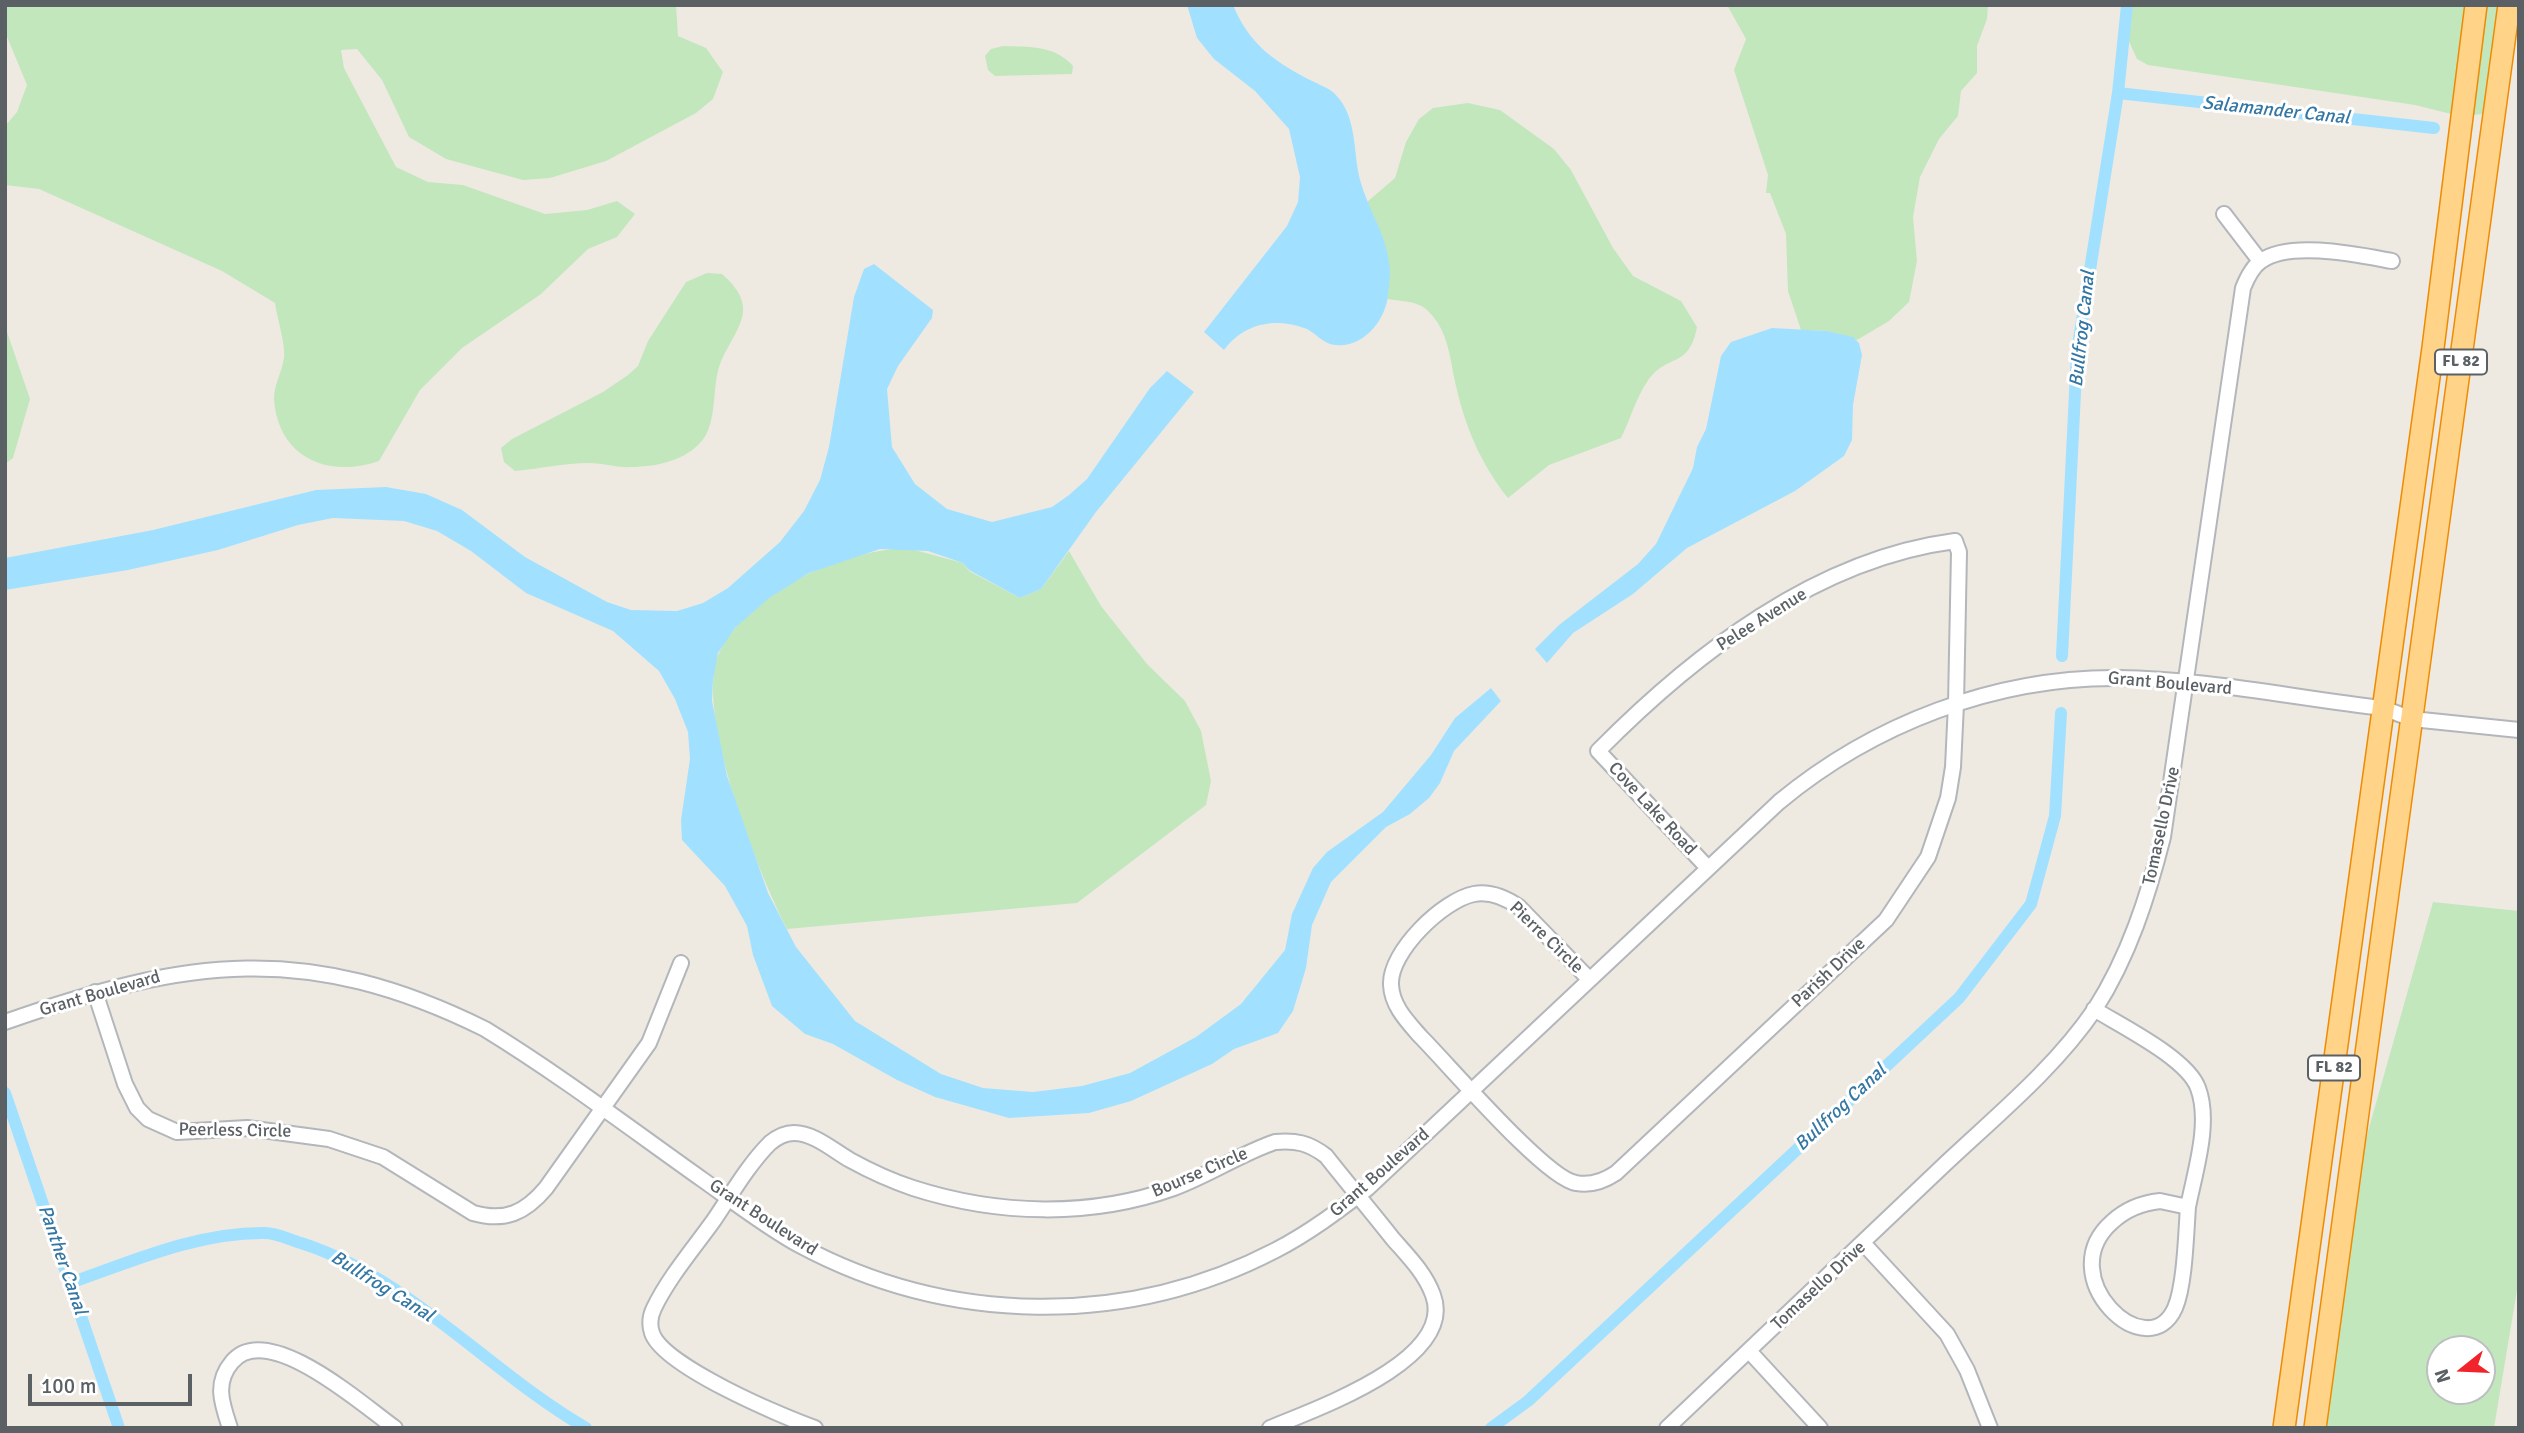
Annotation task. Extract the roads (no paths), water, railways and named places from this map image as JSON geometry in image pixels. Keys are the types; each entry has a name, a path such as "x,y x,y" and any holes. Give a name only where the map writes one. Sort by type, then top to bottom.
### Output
{"highway":[{"name":"FL 82","path":"2284,1428 2476,5"},
{"name":"FL 82","path":"2315,1428 2509,5"}],"street":[{"path":"2224,214 2260,261 2274,254 2301,250 2392,261"},
{"name":"Tomasello Drive","path":"1667,1428 1864,1244 2040,1073 2094,1009 2123,956 2147,898 2164,837 2239,300 2248,276 2260,261"},
{"name":"Parish Drive","path":"1473,1090 1539,1161 1563,1179 1575,1183 1594,1183 1616,1173 1886,919 1908,891 1928,857 1948,798 1953,766 1956,704 1959,552 1955,541"},
{"name":"Pelee Avenue","path":"1598,751 1692,665 1752,622 1809,590 1870,563 1925,545 1955,541"},
{"name":"Grant Boulevard","path":"5,1022 94,992 155,976 217,968 271,968 330,974 390,989 454,1014 508,1043 729,1199 799,1245 869,1277 923,1294 974,1303 1048,1308 1114,1303 1206,1281 1277,1250 1358,1196 1789,793 1841,757 1908,722 2004,690 2063,680 2116,678 2186,683 2383,708 2412,719 2519,730"},
{"name":"Cove Lake Road","path":"1598,751 1707,867"},
{"name":"Pierre Circle","path":"1473,1090 1420,1036 1395,1002 1391,986 1396,960 1420,931 1463,898 1490,894 1506,898 1540,927 1589,979"},
{"name":"Peerless Circle","path":"94,992 130,1096 148,1119 177,1132 247,1128 329,1139 383,1157 461,1207 489,1218 517,1214 537,1199 649,1042 681,963"},
{"path":"2094,1009 2182,1068 2197,1087 2202,1117 2176,1306 2167,1321 2154,1328 2141,1329 2129,1325 2099,1293 2092,1276 2093,1249 2109,1225 2131,1208 2160,1201 2188,1207"},
{"name":"Bourse Circle","path":"815,1428 711,1380 673,1356 652,1334 650,1319 654,1307 771,1143 794,1133 810,1136 850,1160 906,1185 963,1201 1015,1209 1071,1209 1140,1197 1174,1187 1261,1147 1291,1140 1303,1142 1326,1156 1426,1279 1434,1297 1434,1325 1428,1339 1406,1360 1320,1407 1270,1428"},
{"path":"1864,1244 1947,1334 1967,1370 1990,1428"},
{"path":"230,1428 220,1384 225,1370 235,1357 250,1351 263,1350 293,1358 396,1428"},
{"path":"1750,1352 1820,1428"}],"water":[{"path":"1187,5 1233,5 1246,30 1262,49 1293,71 1334,93 1342,103 1354,136 1361,183 1384,242 1390,271 1383,313 1372,330 1356,342 1346,345 1331,344 1304,328 1271,323 1240,334 1224,350 1204,332 1287,226 1298,202 1300,177 1289,129 1255,91 1214,59 1197,38"},
{"path":"874,264 933,310 932,318 898,366 887,389 892,447 915,484 947,509 992,522 1052,507 1087,479 1150,388 1167,371 1194,392 1096,512 1041,589 1020,598 969,570 963,563 928,551 880,549 809,573 769,598 735,628 718,653 712,701 727,776 768,893 796,947 855,1021 941,1074 983,1088 1033,1092 1082,1086 1130,1073 1196,1037 1241,1004 1285,950 1292,914 1313,868 1327,852 1383,812 1431,755 1455,718 1491,688 1501,701 1454,751 1440,783 1429,798 1410,814 1386,827 1331,882 1312,925 1306,968 1293,1011 1278,1033 1234,1049 1212,1064 1131,1101 1089,1113 1009,1118 935,1097 897,1080 833,1044 805,1034 772,1006 753,955 747,926 725,886 682,840 681,820 690,759 688,732 675,699 659,671 613,631 526,593 471,551 437,531 404,521 333,518 298,525 218,550 128,570 5,590 5,558 153,530 316,490 386,487 426,494 462,510 525,557 607,602 631,610 677,611 703,603 728,588 780,542 804,511 820,480 829,447 854,297 864,269"},
{"path":"1772,328 1827,331 1853,337 1859,343 1862,355 1853,405 1852,440 1844,456 1795,491 1687,548 1633,594 1573,633 1547,663 1535,649 1559,625 1638,564 1656,544 1693,468 1697,447 1706,429 1721,356 1731,342"}],"waterway":[{"name":"Bullfrog Canal","path":"2062,656 2077,352 2118,93 2127,5"},
{"name":"Salamander Canal","path":"2118,93 2434,128"},
{"name":"Bullfrog Canal","path":"1491,1428 1528,1401 1959,998 2031,904 2055,816 2061,713"},
{"name":"Panther Canal","path":"5,1093 119,1428"},
{"name":"Bullfrog Canal","path":"70,1283 166,1249 215,1237 265,1233 279,1235 341,1259 378,1279 414,1302 550,1405 586,1428"}]}
